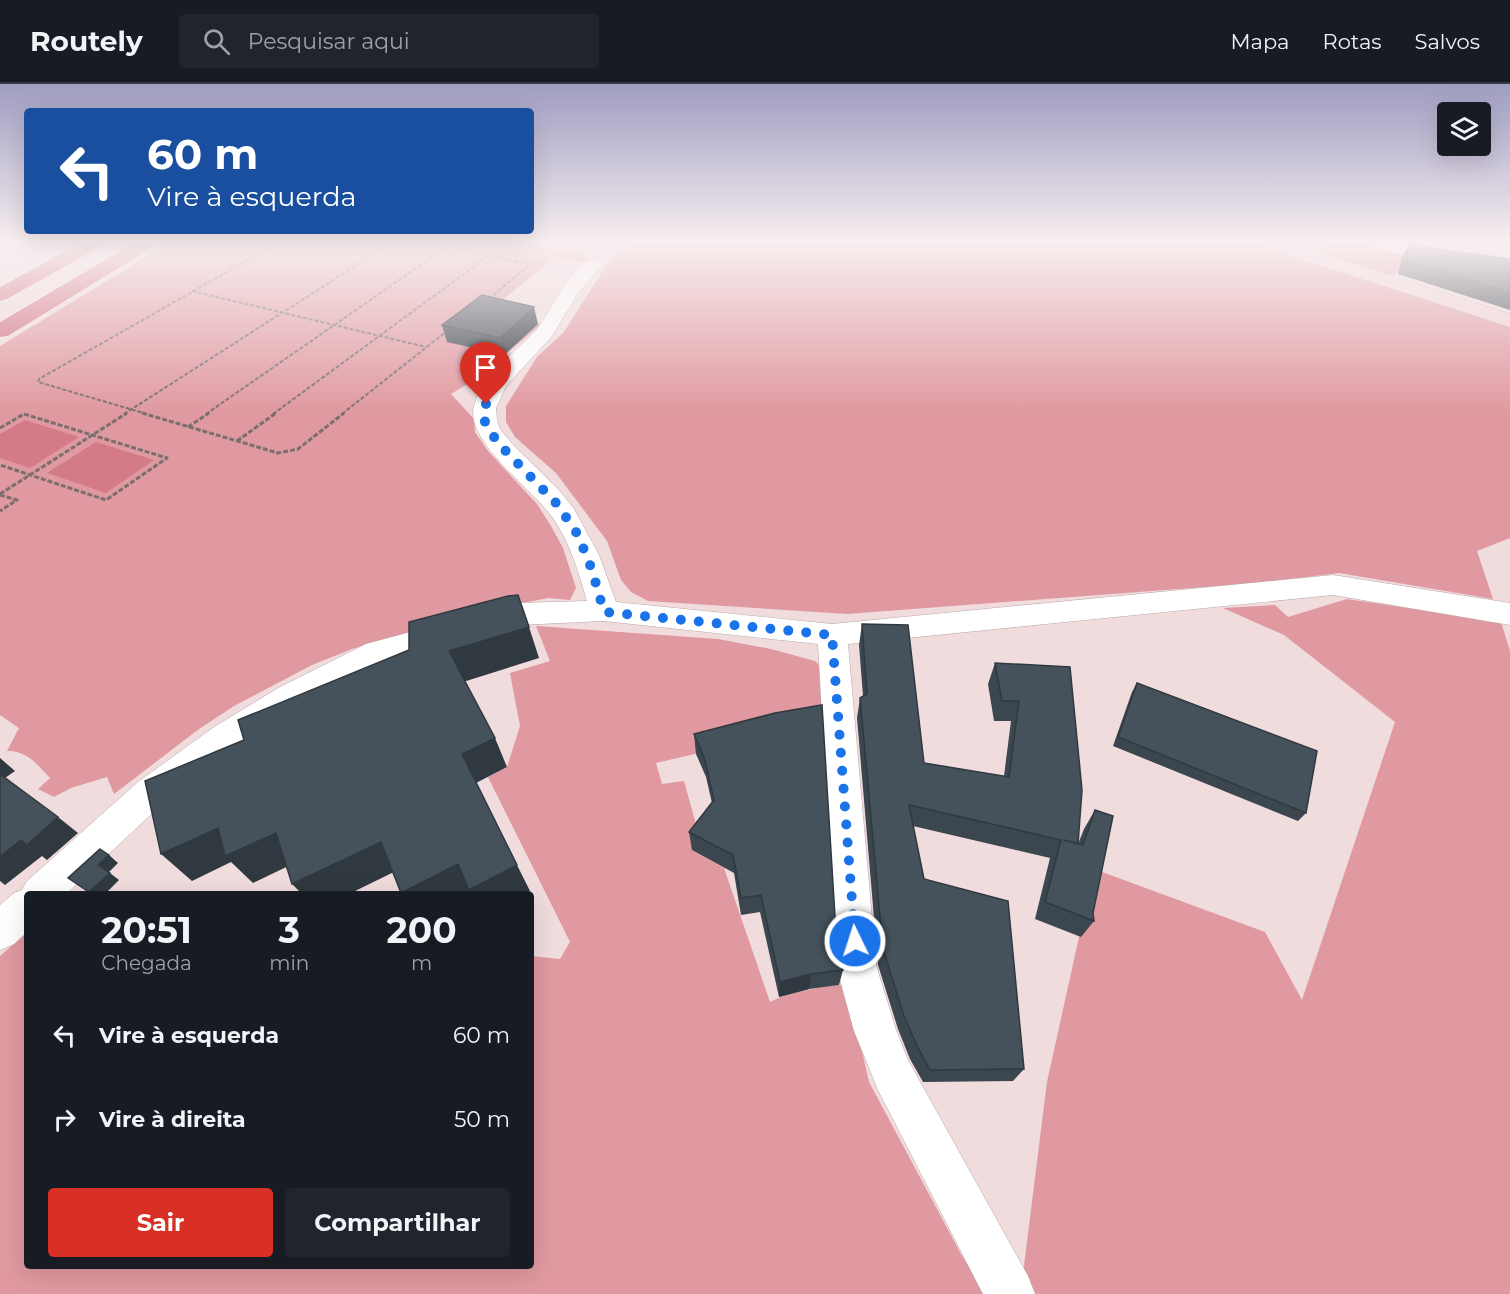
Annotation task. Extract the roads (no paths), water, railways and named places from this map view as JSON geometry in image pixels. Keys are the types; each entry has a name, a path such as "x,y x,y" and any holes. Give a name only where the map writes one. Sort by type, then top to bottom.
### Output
{"highway":[{"path":"0,331 52,299"}],"street":[{"path":"565,299 545,332 513,363 496,385 486,404 484,420 497,442 557,504 578,535 592,570 604,612"},
{"path":"1444,299 1510,321"},
{"path":"42,891 150,793 226,736 289,697 377,652 518,614 604,612 832,635 1333,585 1510,614"},
{"path":"832,635 856,964 875,1031 893,1075 1010,1294"},
{"path":"0,931 24,909"}]}
